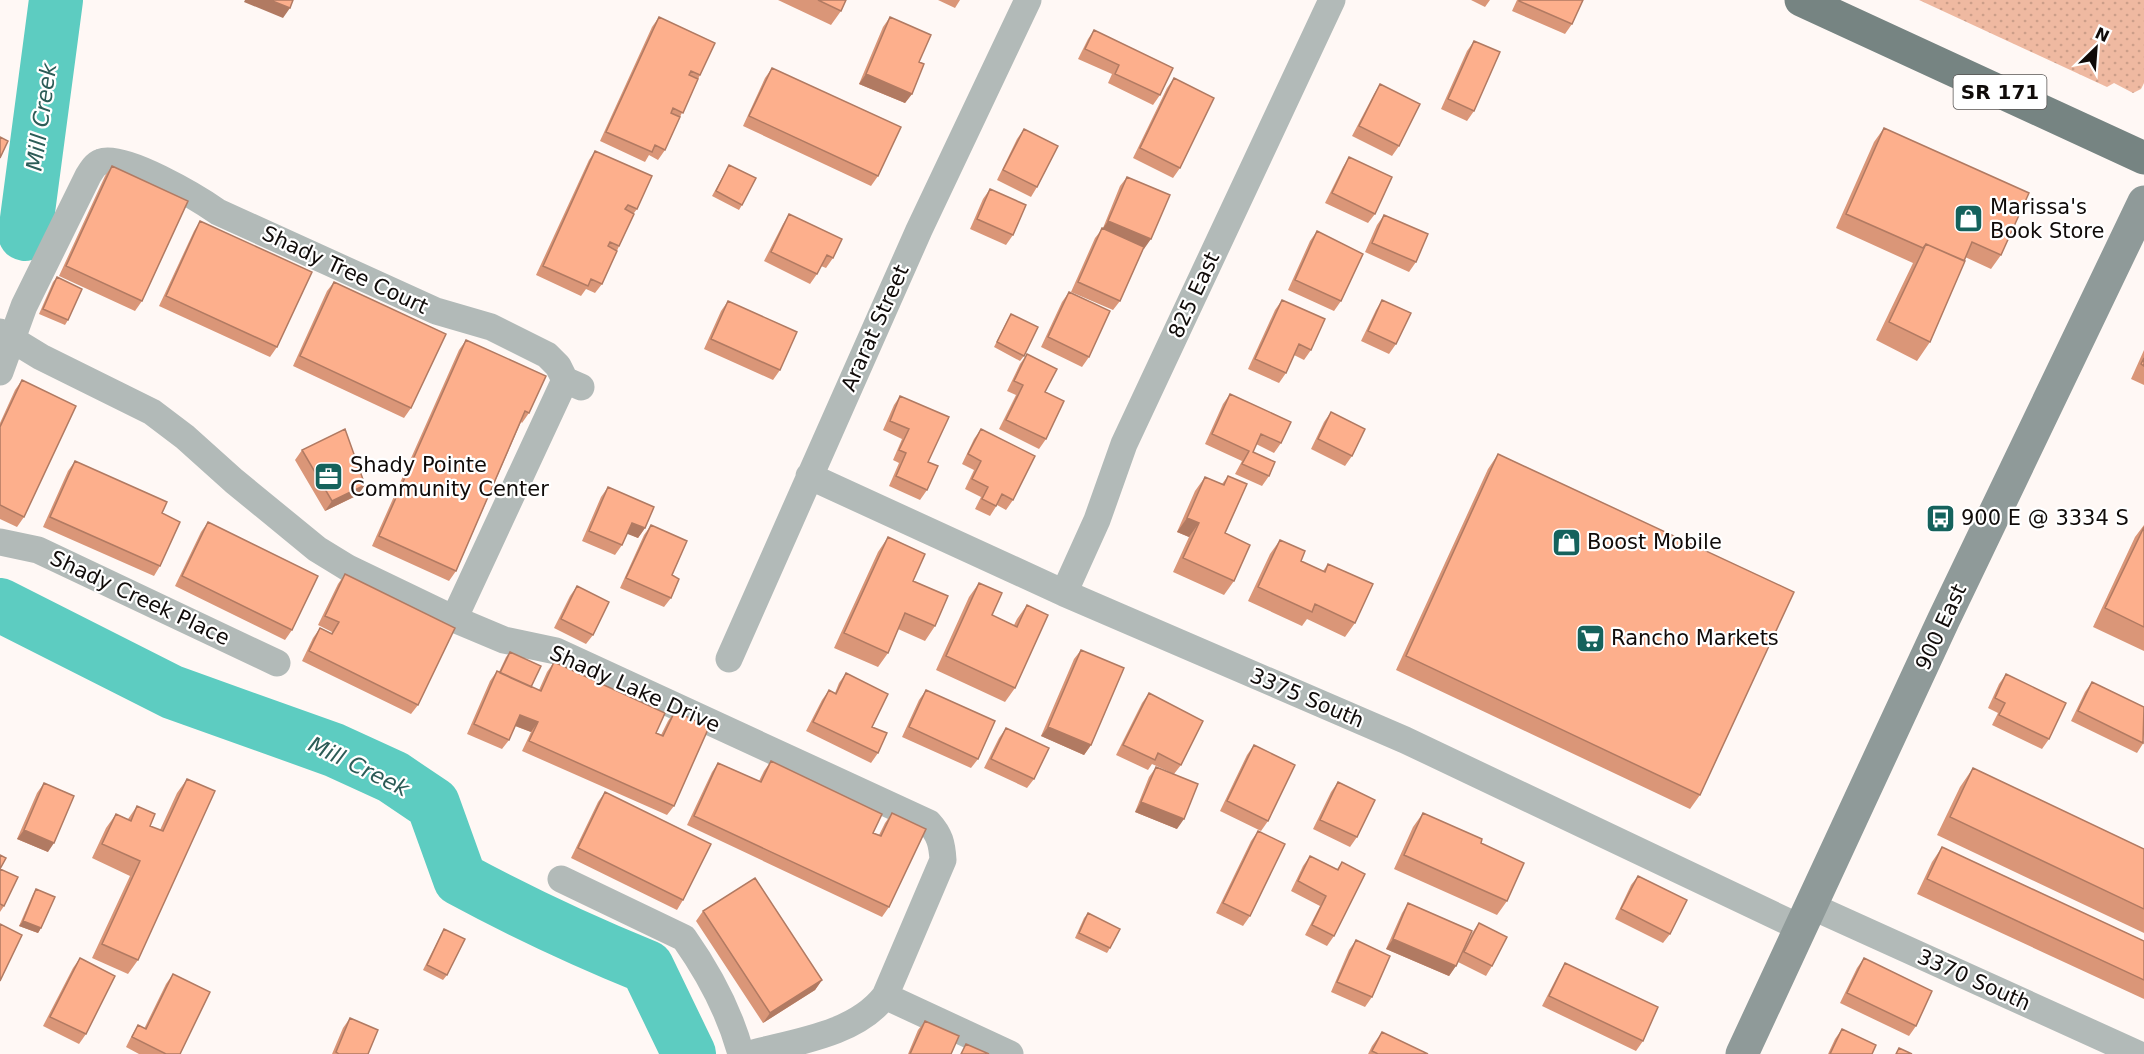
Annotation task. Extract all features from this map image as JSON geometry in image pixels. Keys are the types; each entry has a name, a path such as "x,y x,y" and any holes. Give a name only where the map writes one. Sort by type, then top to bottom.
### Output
{"main road":[{"name":"SR 171","path":"1801,0 2144,158"},
{"name":"900 East","path":"1742,1054 1948,610 2144,202"}],"street":[{"name":"Ararat Street","path":"729,659 914,241 1028,0"},
{"name":"825 East","path":"1064,593 1096,520 1124,444 1332,0"},
{"name":"Shady Tree Court","path":"6,336 24,306 88,176 102,161 133,167 185,190 218,212 436,311 491,327 547,355 573,383 454,619"},
{"path":"0,372 6,336"},
{"name":"Shady Lake Drive","path":"6,336 41,357 152,412 185,437 234,481 317,549 348,568 454,619 504,640 556,651 929,823 937,832 942,844 943,860 885,996 874,1010 836,1043 749,1054"},
{"name":"3375 South","path":"809,476 1064,593 1806,917"},
{"name":"Shady Creek Place","path":"0,542 38,550 277,663"},
{"path":"561,879 684,938 697,956 734,1029 741,1054"},
{"name":"3370 South","path":"1806,917 2138,1054"},
{"path":"885,996 1010,1054"}],"shaded area":[{"path":"1919,0 2144,0 2144,83 2141,89 2133,93 2114,83 2107,87"}],"building":[{"path":"270,0 293,0 290,8"},
{"path":"818,0 846,0 841,11"},
{"path":"1519,0 1583,0 1572,24"},
{"path":"659,17 715,43 700,75 691,71 689,75 698,79 683,113 673,108 671,113 680,117 665,150 655,145 652,152 606,132"},
{"path":"890,17 931,35 919,62 924,64 912,94 866,74"},
{"path":"1094,30 1173,68 1160,95 1115,74 1119,65 1085,49"},
{"path":"1474,41 1500,52 1474,111 1448,99"},
{"path":"772,68 901,127 878,176 749,116"},
{"path":"1174,78 1214,98 1180,168 1140,148"},
{"path":"1380,84 1420,104 1399,146 1359,126"},
{"path":"1884,128 2029,193 2001,255 1972,242 1964,261 1926,244 1923,248 1846,214"},
{"path":"1024,129 1058,146 1037,187 1003,170"},
{"path":"0,137 8,141 0,158"},
{"path":"595,151 652,176 637,209 628,205 625,209 634,214 619,246 610,242 608,246 617,251 602,284 591,279 588,286 543,266"},
{"path":"1349,157 1392,177 1375,214 1332,193"},
{"path":"729,165 756,178 742,205 716,191"},
{"path":"112,166 188,201 142,301 66,266"},
{"path":"1127,177 1170,195 1151,239 1108,221"},
{"path":"990,189 1026,205 1013,235 977,219"},
{"path":"789,214 842,239 833,258 827,255 817,274 771,252"},
{"path":"1384,215 1428,234 1416,262 1372,243"},
{"path":"200,221 312,272 277,347 166,296"},
{"path":"1102,228 1144,247 1120,301 1078,282"},
{"path":"1317,231 1363,254 1341,301 1295,280"},
{"path":"1926,244 1965,261 1930,342 1889,322"},
{"path":"57,277 82,289 68,320 43,309"},
{"path":"334,282 446,334 411,408 300,356"},
{"path":"1069,292 1110,311 1089,357 1048,337"},
{"path":"1282,300 1325,319 1311,350 1299,344 1286,373 1255,359"},
{"path":"1382,300 1411,313 1396,344 1368,331"},
{"path":"728,301 797,332 780,370 711,339"},
{"path":"1011,314 1038,327 1024,356 997,342"},
{"path":"466,340 546,376 529,413 525,411 456,571 379,536"},
{"path":"1027,354 1057,369 1045,392 1064,401 1046,439 1006,420 1023,385 1014,381"},
{"path":"22,380 76,406 24,517 0,505 0,427"},
{"path":"1230,394 1291,422 1281,443 1261,434 1253,452 1275,462 1269,476 1242,464 1249,451 1212,434"},
{"path":"900,396 949,417 928,462 938,466 927,490 896,476 906,453 899,450 909,429 890,421"},
{"path":"1331,412 1365,429 1352,456 1318,439"},
{"name":"Shady Pointe Community Center","path":"345,429 365,485 332,501 302,450"},
{"path":"981,429 1035,456 1013,500 1002,494 996,506 982,499 988,487 972,479 981,461 968,454"},
{"name":"Rancho Markets","path":"1498,454 1794,592 1700,795 1406,656"},
{"path":"75,461 167,502 162,513 180,522 160,566 50,517"},
{"path":"1228,476 1247,484 1225,533 1250,545 1234,581 1183,558 1199,523 1187,518 1205,477 1224,485"},
{"path":"608,487 654,507 645,528 632,523 622,545 589,531"},
{"path":"208,522 318,576 292,630 182,576"},
{"path":"651,525 687,541 672,575 679,579 671,598 626,578"},
{"path":"2144,527 2144,627 2105,608"},
{"path":"888,537 925,554 913,581 948,596 935,626 905,613 888,653 844,633"},
{"path":"1280,540 1305,551 1301,561 1325,572 1328,564 1373,584 1355,623 1315,604 1312,612 1258,587"},
{"path":"345,574 455,628 418,705 309,651 320,628 332,634 339,622 325,616"},
{"path":"979,583 1002,593 992,615 1017,627 1027,605 1048,615 1015,688 946,656"},
{"path":"577,586 609,602 593,635 561,619"},
{"path":"1081,650 1124,668 1091,745 1048,727"},
{"path":"510,652 541,666 531,687 500,673"},
{"path":"554,662 665,713 656,733 663,736 675,711 709,727 674,806 529,741 538,722 520,715 509,740 474,724 497,671 541,691"},
{"path":"846,673 888,694 872,727 887,733 878,753 813,722 829,690 836,694"},
{"path":"2006,674 2066,703 2049,739 1999,715 2005,703 1995,698"},
{"path":"2092,682 2144,707 2143,743 2078,711"},
{"path":"926,690 995,721 978,759 909,727"},
{"path":"1149,693 1203,721 1181,765 1158,753 1155,760 1123,745"},
{"path":"1006,728 1049,748 1034,779 991,759"},
{"path":"1254,745 1295,765 1268,821 1227,801"},
{"path":"771,761 882,814 873,833 881,836 892,813 926,829 889,907 694,816 718,763 761,782"},
{"path":"1156,767 1198,784 1184,819 1141,802"},
{"path":"1973,768 2144,849 2144,909 1950,817"},
{"path":"187,779 215,791 138,960 102,944 140,861 102,844 116,814 131,821 137,806 155,814 150,826 163,831"},
{"path":"1338,782 1375,800 1357,837 1320,820"},
{"path":"44,783 74,796 54,843 24,830"},
{"path":"605,792 711,844 683,900 578,848"},
{"path":"1423,813 1482,839 1481,843 1524,863 1507,901 1404,855"},
{"path":"1258,831 1285,844 1250,916 1223,903"},
{"path":"1942,847 2144,941 2144,980 1927,879"},
{"path":"0,855 6,858 0,869"},
{"path":"1310,856 1338,870 1342,862 1365,874 1334,936 1312,925 1326,896 1298,881"},
{"path":"0,869 18,877 4,906 0,904"},
{"path":"1638,876 1687,900 1670,934 1621,909"},
{"path":"755,878 822,980 770,1013 703,911"},
{"path":"36,889 55,897 41,928 23,921"},
{"path":"1408,903 1472,931 1456,966 1393,939"},
{"path":"1088,913 1120,929 1110,948 1079,933"},
{"path":"1479,923 1507,937 1492,966 1464,952"},
{"path":"0,924 22,935 0,981"},
{"path":"444,929 465,939 447,975 427,965"},
{"path":"1356,940 1390,956 1372,997 1337,982"},
{"path":"80,958 115,976 86,1034 50,1017"},
{"path":"1864,958 1932,991 1916,1026 1847,993"},
{"path":"1565,963 1658,1007 1643,1041 1549,996"},
{"path":"173,974 210,992 180,1054 166,1054 132,1037 138,1025 146,1029"},
{"path":"350,1018 378,1030 368,1054 339,1054 336,1052"},
{"path":"925,1021 959,1036 951,1054 910,1054"},
{"path":"1842,1029 1876,1045 1872,1054 1830,1054"},
{"path":"1382,1032 1428,1054 1378,1054 1372,1051"},
{"path":"966,1044 989,1054 961,1054"},
{"path":"1899,1048 1912,1054 1896,1054"}],"waterway":[{"name":"Mill Creek","path":"25,234 56,0"},
{"name":"Mill Creek","path":"0,605 172,692 334,750 393,777 433,804 460,879 552,926 647,967 689,1054"}],"place":[{"name":"Marissa's Book Store","path":"1969,219"},
{"name":"Shady Pointe Community Center","path":"329,477"},
{"name":"900 E @ 3334 S","path":"1940,518"},
{"name":"Boost Mobile","path":"1566,542"},
{"name":"Rancho Markets","path":"1590,638"}]}
